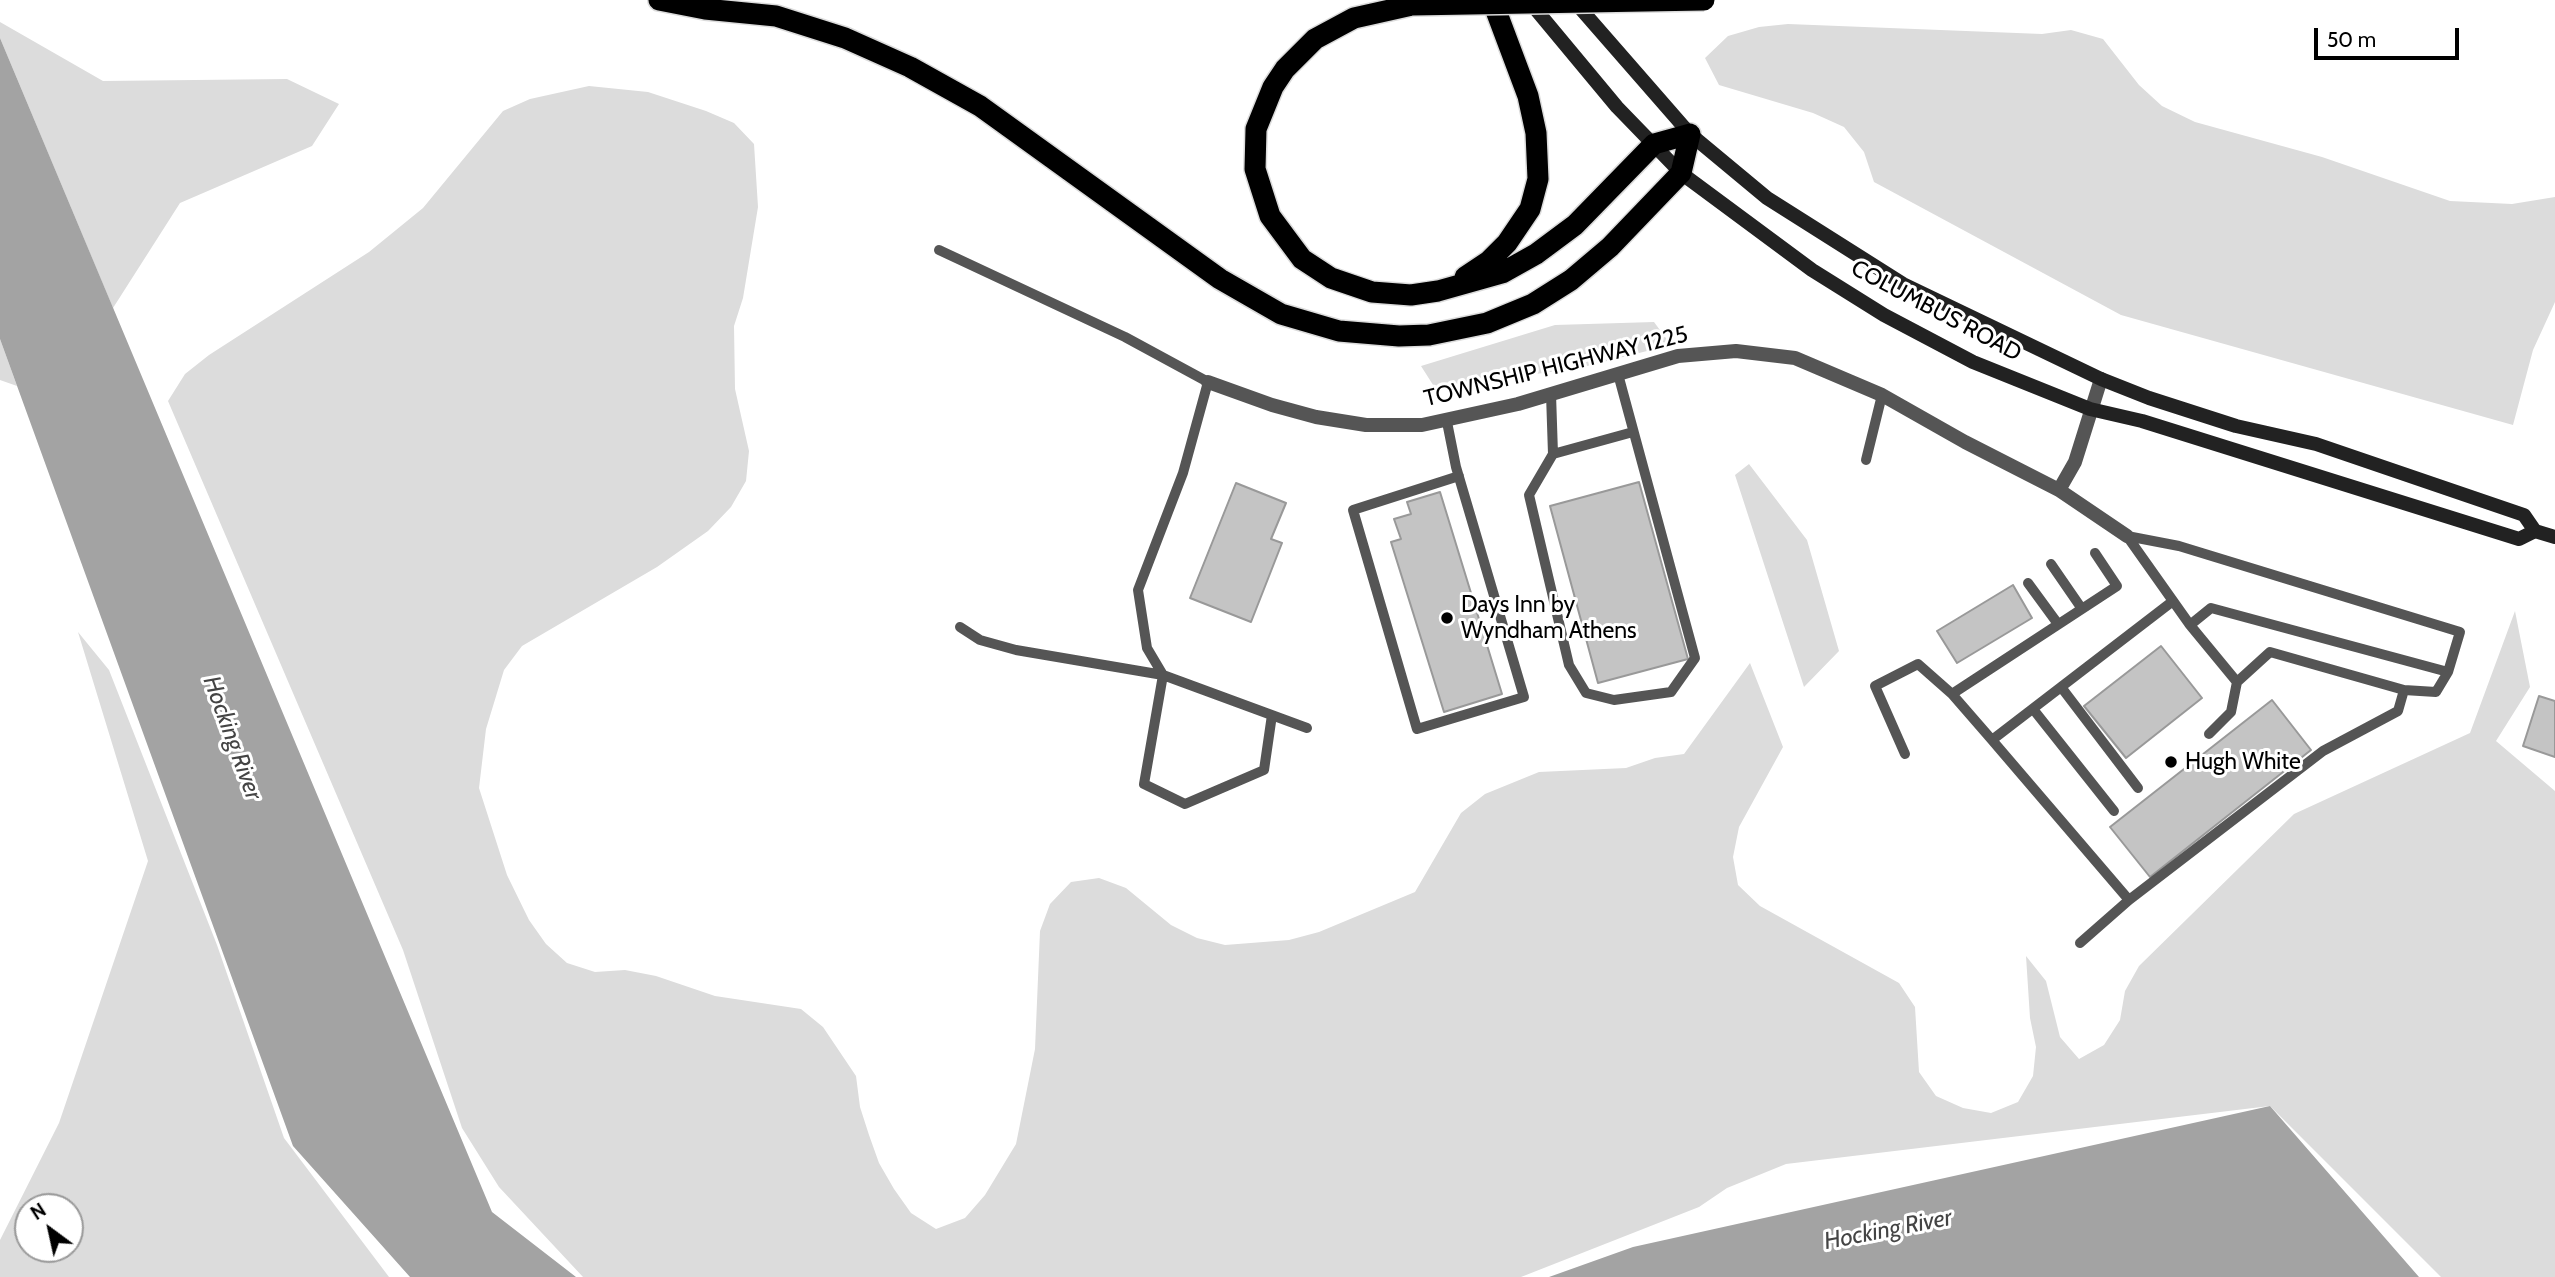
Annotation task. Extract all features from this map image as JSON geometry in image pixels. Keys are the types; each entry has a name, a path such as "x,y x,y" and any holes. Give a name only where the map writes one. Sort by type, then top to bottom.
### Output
{"highway":[{"path":"659,0 705,9 776,16 845,38 910,66 980,106 1220,279 1281,313 1339,331 1362,335 1429,335 1487,323 1533,304 1591,264 1681,173 1689,134 1654,144 1575,225 1546,248 1502,272 1438,291 1402,295 1372,292 1331,278 1314,268 1291,246 1270,216 1255,169 1256,129 1263,108 1273,87 1300,53 1332,28 1354,18 1412,5 1704,0"},
{"path":"1438,291 1489,261 1507,243 1530,209 1538,179 1536,133 1528,96 1492,0"}],"main road":[{"name":"COLUMBUS ROAD","path":"1528,0 1617,107 1681,173 1792,256 1884,315 1973,362 2090,409 2142,421 2519,539 2535,531"},
{"name":"COLUMBUS ROAD","path":"1573,0 1689,134 1767,198 1903,284 2101,379 2149,398 2236,426 2316,444 2524,514 2535,531 2555,537"}],"street":[{"name":"TOWNSHIP HIGHWAY 1225","path":"1208,382 1272,405 1316,417 1366,425 1447,422 1678,356 1736,351 1794,358 1882,395 2059,490 2127,536"},
{"path":"2059,490 2075,462 2101,379"}],"lane":[{"path":"939,250 1125,337 1208,382 1183,473 1138,590 1147,648 1163,675 1144,784 1185,804 1264,769 1272,715"},
{"path":"1551,394 1553,454 1529,495 1569,665 1586,692 1595,695 1614,700 1671,692 1695,658 1618,374"},
{"path":"1866,460 1882,395"},
{"path":"1447,422 1459,476 1524,697 1417,729 1353,510 1459,476"},
{"path":"1553,454 1633,432"},
{"path":"2127,536 2190,625 2237,682"},
{"path":"2127,536 2179,546 2460,632 2448,672 2436,692 2404,690 2270,652 2237,682 2231,712 2210,734"},
{"path":"1952,694 2117,586 2095,553"},
{"path":"2050,564 2082,608"},
{"path":"2028,583 2058,624"},
{"path":"1993,740 2173,601"},
{"path":"2190,625 2211,608 2448,672"},
{"path":"960,627 980,640 1016,650 1163,675 1307,728"},
{"path":"1905,754 1875,686 1919,664 1952,694 1993,740 2129,900"},
{"path":"2061,687 2138,788"},
{"path":"2080,943 2129,900 2323,751 2398,711 2404,690"},
{"path":"2033,709 2114,811"}],"shaded area":[{"path":"0,22 103,81 287,79 339,104 312,146 180,203 113,308 0,38"},
{"path":"1788,24 2042,34 2071,30 2103,39 2139,85 2162,106 2195,122 2322,157 2450,201 2512,204 2555,197 2555,302 2533,350 2513,425 2121,315 1874,182 1864,152 1844,127 1813,113 1719,85 1705,58 1728,36 1759,27"},
{"path":"589,86 648,92 706,111 734,123 754,144 758,207 743,298 734,326 735,389 749,451 746,481 731,507 708,531 657,567 522,646 504,670 486,729 479,788 507,875 529,920 546,944 567,963 595,972 625,970 656,976 715,996 801,1009 823,1027 856,1076 860,1107 879,1163 911,1213 936,1229 965,1218 985,1195 1016,1144 1035,1049 1040,931 1050,904 1071,882 1099,878 1126,888 1171,925 1197,938 1225,945 1289,940 1319,932 1415,892 1461,813 1485,794 1539,772 1626,768 1655,758 1684,754 1750,663 1783,747 1739,827 1733,857 1738,885 1760,906 1899,983 1915,1007 1919,1072 1936,1096 1963,1108 1991,1113 2018,1102 2033,1076 2036,1047 2030,1018 2026,956 2046,981 2060,1037 2079,1059 2104,1045 2120,1020 2125,991 2139,966 2294,814 2470,733 2515,611 2530,687 2496,741 2555,791 2555,1277 2441,1277 2270,1106 1786,1164 1727,1188 1699,1207 1521,1277 583,1277 499,1187 462,1128 403,950 168,401 185,374 209,355 369,252 423,208 503,111 530,99"},
{"path":"1654,322 1671,345 1579,368 1435,388 1421,366 1555,325"},
{"path":"0,339 17,386 0,380"},
{"path":"1749,464 1807,540 1839,651 1804,687 1735,475"},
{"path":"78,632 109,670 217,945 284,1138 389,1277 0,1277 0,1240 14,1212 14,1263 84,1263 84,1193 24,1193 59,1123 148,861"}],"water":[{"name":"Hocking River","path":"0,38 492,1212 576,1277 410,1277 293,1146 0,339"},
{"name":"Hocking River","path":"2270,1106 2419,1277 1549,1277 1633,1247"}],"building":[{"path":"1639,482 1688,659 1598,683 1550,506"},
{"path":"1236,483 1286,503 1271,539 1282,543 1251,622 1190,598"},
{"name":"Days Inn by Wyndham Athens","path":"1440,492 1502,694 1444,712 1391,542 1401,539 1394,519 1411,514 1407,502"},
{"path":"2013,585 2032,618 1957,663 1937,631"},
{"path":"2161,646 2202,698 2126,758 2084,706"},
{"path":"2539,696 2555,701 2555,757 2523,746"},
{"path":"2272,700 2311,750 2150,877 2110,827"}],"place":[{"name":"Days Inn by Wyndham Athens","path":"1447,618"},
{"name":"Hugh White","path":"2171,762"}]}
